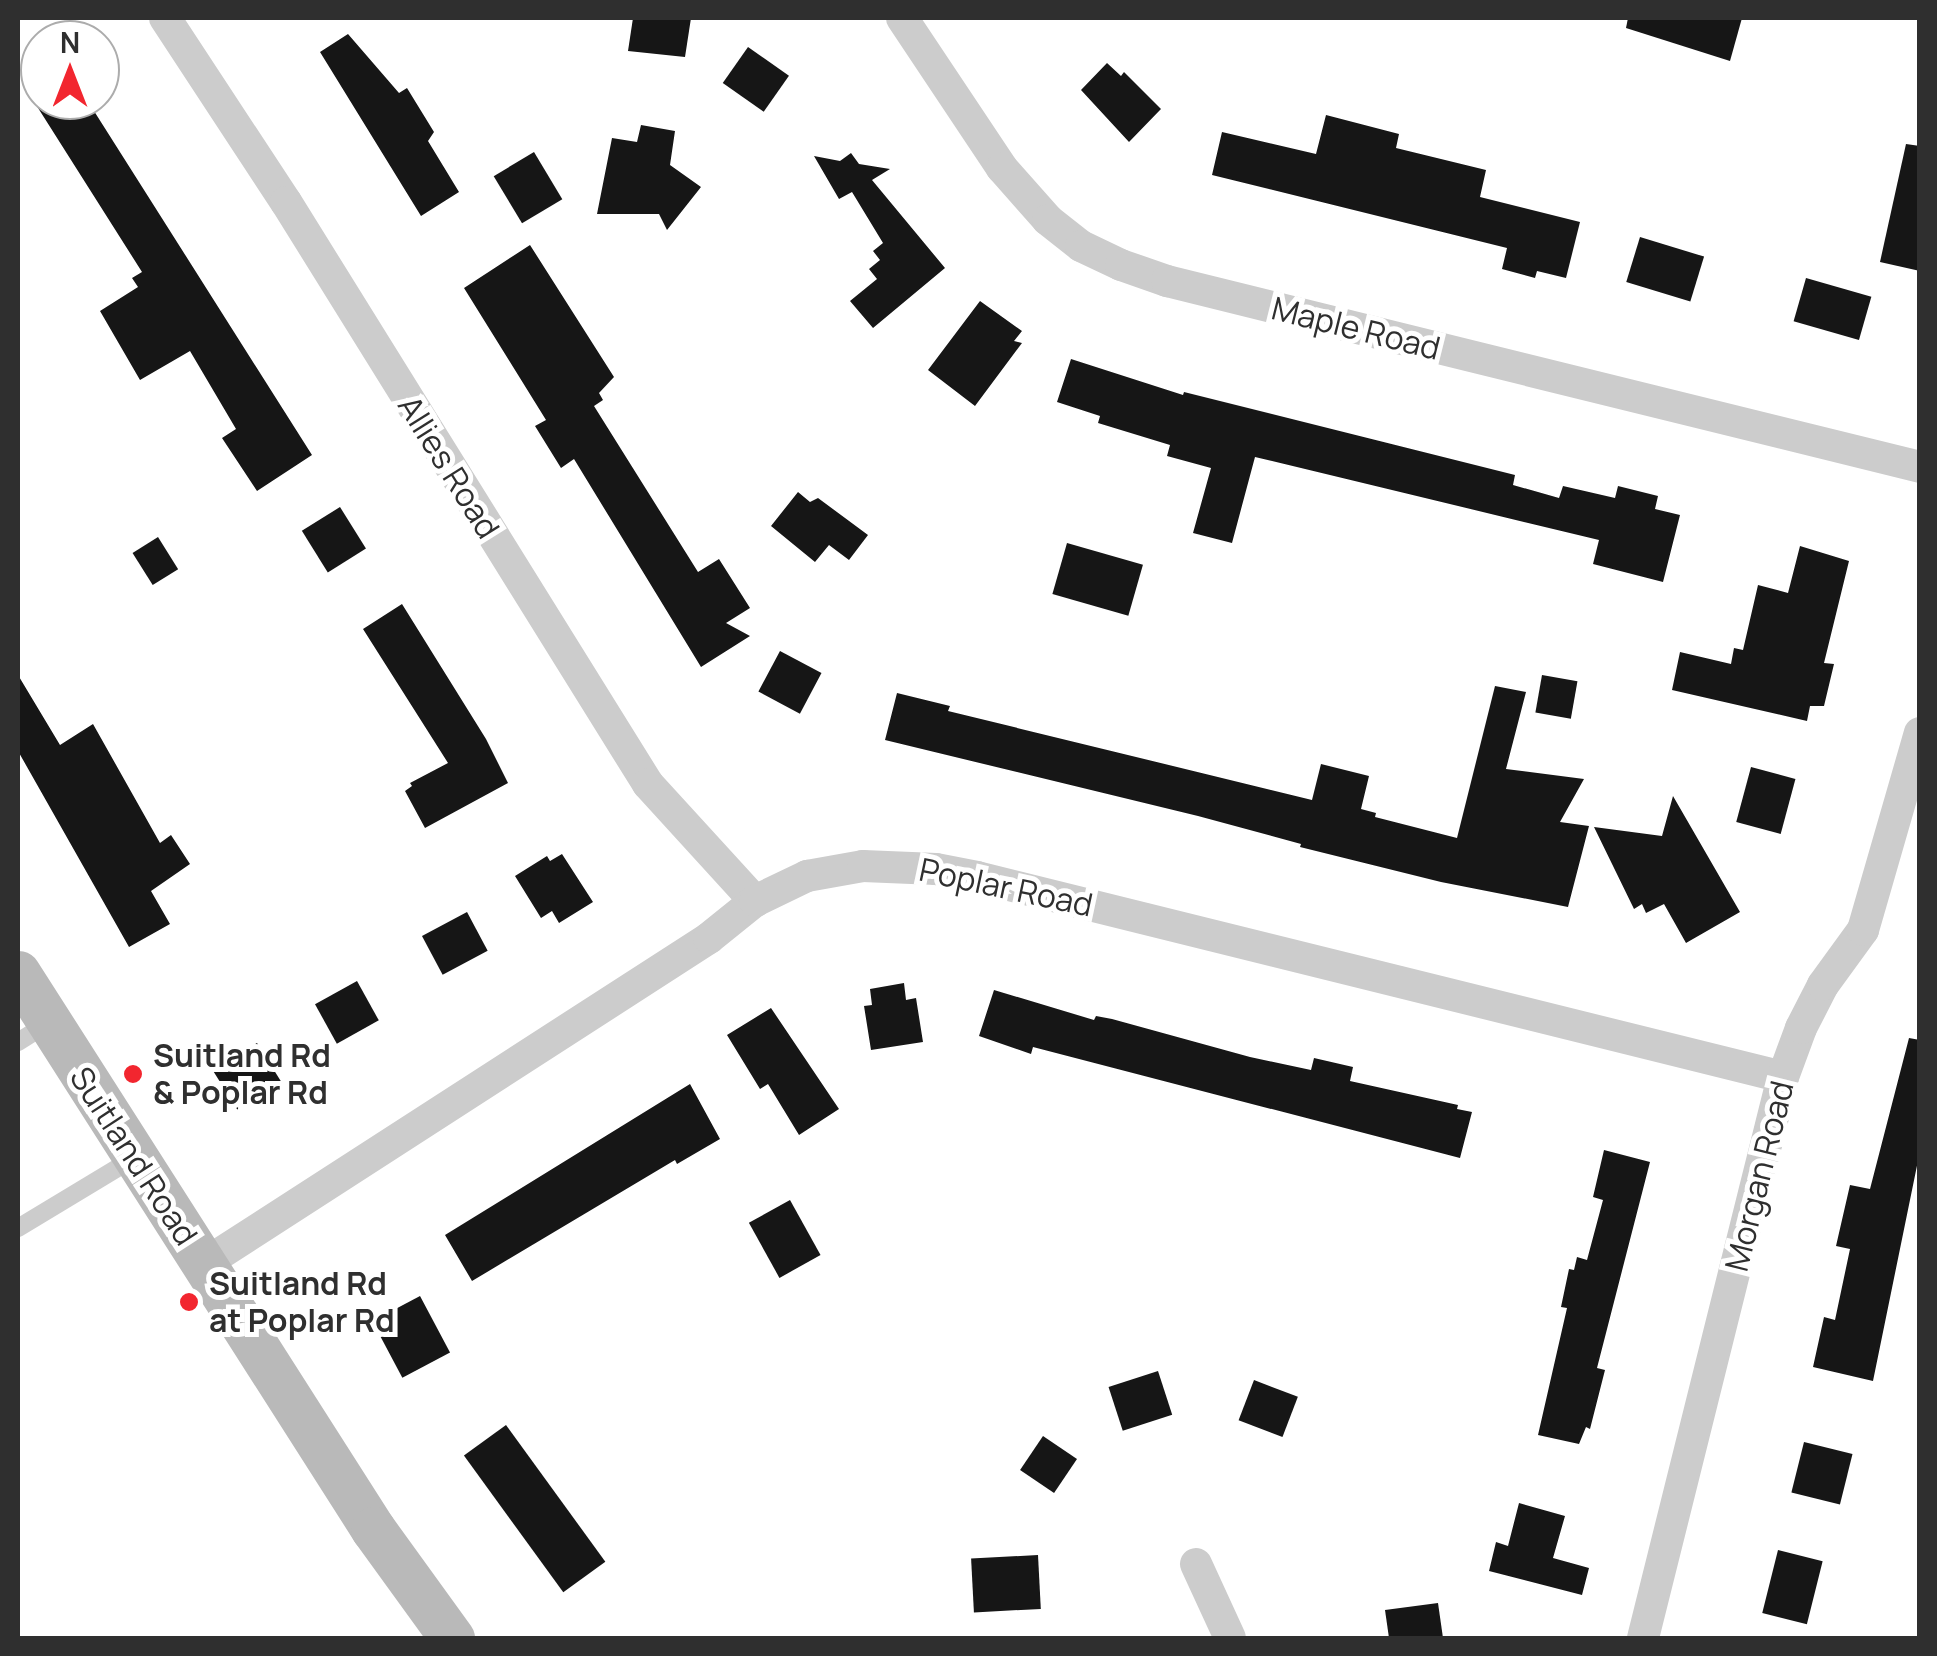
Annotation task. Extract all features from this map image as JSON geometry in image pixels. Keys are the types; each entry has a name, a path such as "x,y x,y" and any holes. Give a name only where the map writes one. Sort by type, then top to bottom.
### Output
{"main road":[{"name":"Suitland Road","path":"18,973 33,1032 134,1158 438,1629"}],"street":[{"name":"Allies Road","path":"165,18 296,218 648,784 755,900"},
{"name":"Maple Road","path":"902,18 1002,168 1048,220 1081,246 1120,265 1203,290 1920,467"},
{"name":"Morgan Road","path":"1643,1638 1783,1077 1800,1028 1823,985 1863,930 1920,733"},
{"name":"Poplar Road","path":"204,1264 710,938 755,900 807,876 863,866 936,868 1783,1077"},
{"path":"1196,1564 1230,1638"}],"lane":[{"path":"18,1228 134,1158"}],"building":[{"path":"633,18 691,18 685,57 628,51"},
{"path":"1628,18 1742,18 1730,61 1626,28"},
{"path":"348,34 399,93 407,88 434,132 428,141 459,192 421,216 320,52"},
{"path":"748,47 789,76 764,112 723,83"},
{"path":"1107,63 1121,76 1124,72 1161,109 1129,142 1081,90"},
{"path":"1326,115 1399,134 1396,148 1486,170 1480,197 1580,222 1566,278 1537,271 1535,278 1502,269 1507,248 1212,175 1222,132 1316,154"},
{"path":"46,120 100,120 312,455 257,491 222,438 236,429 190,351 140,380 100,311 138,287 132,278 142,272"},
{"path":"641,125 675,131 670,165 701,187 667,230 659,214 597,214 612,138 637,142"},
{"path":"1906,144 1920,146 1920,271 1880,262"},
{"path":"534,152 562,199 522,223 494,176"},
{"path":"851,153 859,164 890,169 872,180 945,268 873,328 850,301 877,279 869,269 880,260 873,251 883,243 852,192 839,199 814,156 840,161"},
{"path":"1640,237 1704,257 1690,302 1626,282"},
{"path":"530,245 614,377 599,393 603,400 594,406 698,572 719,559 750,608 726,623 750,636 701,667 574,459 561,468 535,426 546,420 464,288"},
{"path":"1806,278 1871,297 1859,340 1794,321"},
{"path":"980,301 1022,331 1014,341 1022,343 975,406 928,370"},
{"path":"1071,359 1183,395 1184,392 1515,475 1513,485 1559,498 1563,486 1615,498 1618,486 1658,496 1655,509 1680,515 1663,582 1593,564 1599,540 1255,457 1232,543 1193,533 1211,468 1167,456 1170,445 1098,423 1100,416 1057,402"},
{"path":"798,492 810,502 818,498 868,535 849,560 829,545 815,562 771,526"},
{"path":"340,507 366,549 328,572 302,531"},
{"path":"158,537 178,569 153,585 133,553"},
{"path":"1067,543 1143,565 1128,616 1052,594"},
{"path":"1800,546 1849,561 1824,663 1834,664 1824,706 1810,706 1807,721 1672,690 1680,652 1731,664 1734,648 1743,650 1758,585 1788,593"},
{"path":"402,604 486,739 508,783 425,828 405,791 412,786 410,783 448,763 363,629"},
{"path":"780,651 821,673 800,714 758,692"},
{"path":"18,675 60,745 93,724 160,843 171,835 190,864 151,891 170,924 129,947 18,751"},
{"path":"1542,675 1577,681 1571,719 1535,712"},
{"path":"1495,686 1526,692 1506,769 1584,779 1560,822 1589,826 1568,907 1441,882 1300,847 1301,844 1198,816 885,740 897,693 950,706 948,711 1312,800 1321,764 1369,776 1361,809 1376,813 1375,817 1457,838"},
{"path":"1751,767 1795,779 1781,834 1736,822"},
{"path":"1673,796 1740,912 1686,943 1664,904 1646,913 1642,904 1634,909 1594,827 1662,836"},
{"path":"562,854 593,902 559,923 552,911 541,918 515,876 547,856 550,861"},
{"path":"467,912 488,951 443,975 422,936"},
{"path":"357,981 379,1020 337,1044 315,1004"},
{"path":"904,983 906,1000 916,998 923,1042 871,1050 864,1006 872,1005 870,989"},
{"path":"994,990 1094,1020 1096,1016 1112,1019 1250,1057 1311,1070 1314,1058 1353,1067 1350,1081 1458,1105 1457,1109 1472,1112 1460,1158 1033,1047 1031,1054 979,1036"},
{"path":"771,1008 839,1109 799,1135 768,1084 760,1089 727,1035"},
{"path":"1909,1038 1920,1040 1920,1151 1873,1381 1813,1367 1824,1317 1835,1320 1850,1249 1836,1246 1850,1185 1870,1189"},
{"path":"257,1043 281,1082 237,1110 213,1071"},
{"path":"690,1084 720,1139 677,1164 675,1160 472,1281 445,1235"},
{"path":"1604,1150 1650,1162 1597,1368 1605,1370 1590,1429 1586,1427 1579,1444 1538,1435 1567,1308 1561,1307 1569,1269 1574,1270 1577,1257 1587,1260 1603,1200 1593,1197"},
{"path":"790,1200 821,1255 779,1278 749,1223"},
{"path":"420,1296 450,1353 402,1378 372,1321"},
{"path":"1158,1371 1172,1415 1123,1431 1109,1387"},
{"path":"1254,1380 1298,1397 1282,1437 1239,1420"},
{"path":"506,1425 605,1562 563,1592 464,1456"},
{"path":"1043,1436 1077,1459 1054,1493 1020,1470"},
{"path":"1804,1442 1853,1454 1840,1505 1791,1492"},
{"path":"1519,1503 1565,1516 1553,1558 1589,1568 1582,1595 1489,1571 1496,1542 1508,1546"},
{"path":"1778,1550 1823,1561 1807,1624 1762,1613"},
{"path":"1038,1555 1041,1609 974,1612 971,1559"},
{"path":"1438,1603 1443,1638 1389,1638 1385,1610"}],"place":[{"name":"Suitland Rd & Poplar Rd","path":"133,1074"},
{"name":"Suitland Rd at Poplar Rd","path":"189,1302"}]}
